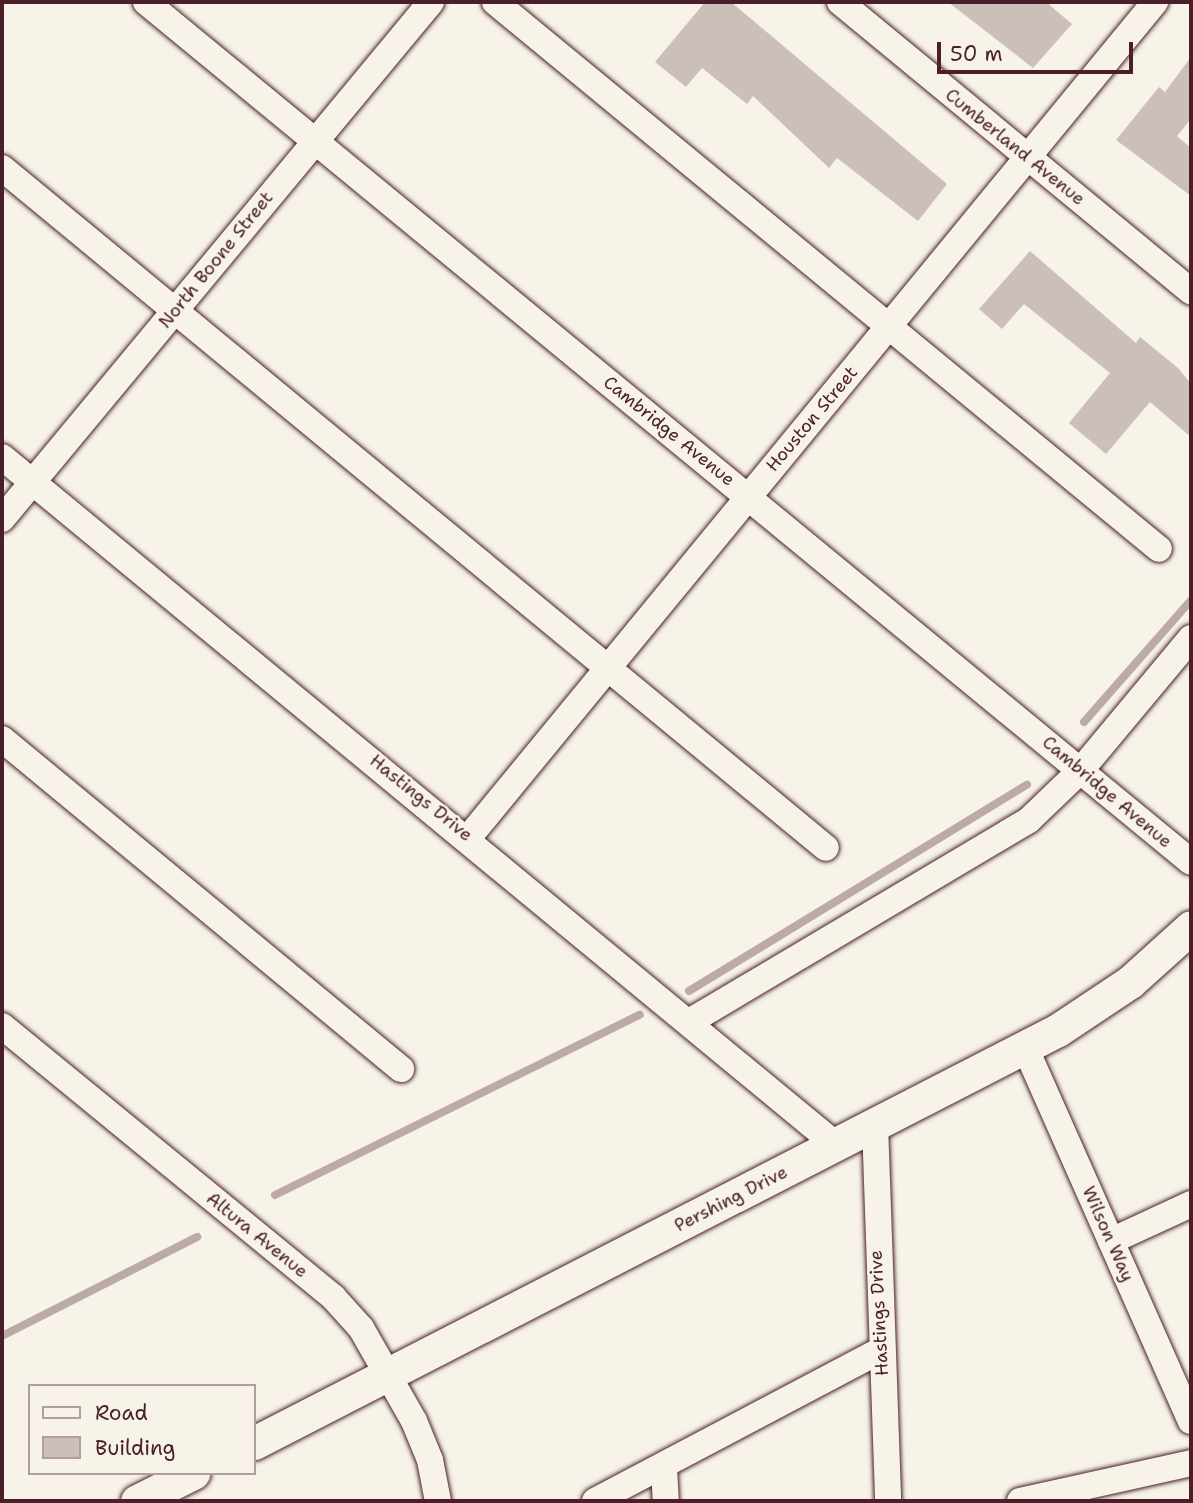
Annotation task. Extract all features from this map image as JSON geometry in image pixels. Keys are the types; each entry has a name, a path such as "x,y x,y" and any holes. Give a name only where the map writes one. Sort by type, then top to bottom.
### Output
{"main road":[{"name":"Pershing Drive","path":"256,1442 1025,1047 1130,982 1191,927"},
{"path":"137,1501 189,1475"}],"street":[{"name":"Cambridge Avenue","path":"146,2 1191,862"},
{"name":"North Boone Street","path":"2,519 430,2"},
{"path":"495,2 1159,549"},
{"name":"Cumberland Avenue","path":"840,2 1191,291"},
{"name":"Houston Street","path":"469,837 1155,2"},
{"path":"2,168 826,848"},
{"name":"Hastings Drive","path":"2,457 469,837 836,1145"},
{"path":"690,1022 1029,820 1081,770 1191,638"},
{"path":"2,739 401,1069"},
{"name":"Altura Avenue","path":"2,1026 333,1297 361,1328 389,1376 430,1460 438,1501"},
{"name":"Wilson Way","path":"1025,1047 1191,1421"},
{"name":"Hastings Drive","path":"875,1124 888,1501"},
{"path":"1111,1241 1191,1204"},
{"path":"595,1501 664,1467 881,1350"},
{"path":"1020,1501 1191,1463"},
{"path":"664,1467 666,1501"}],"building":[{"path":"705,2 731,2 947,184 918,221 837,158 829,168 753,96 747,104 702,68 686,87 655,62"},
{"path":"948,2 1046,2 1072,24 1033,68"},
{"path":"1191,57 1191,119 1177,136 1191,148 1191,196 1116,140 1159,87 1165,92"},
{"path":"1030,251 1136,343 1140,337 1178,368 1191,384 1191,437 1150,402 1106,454 1069,423 1110,373 1024,304 1002,329 979,309"}],"waterway":[{"path":"1084,722 1191,600"},
{"path":"689,991 1027,785"},
{"path":"275,1195 640,1015"},
{"path":"2,1336 197,1237"}]}
